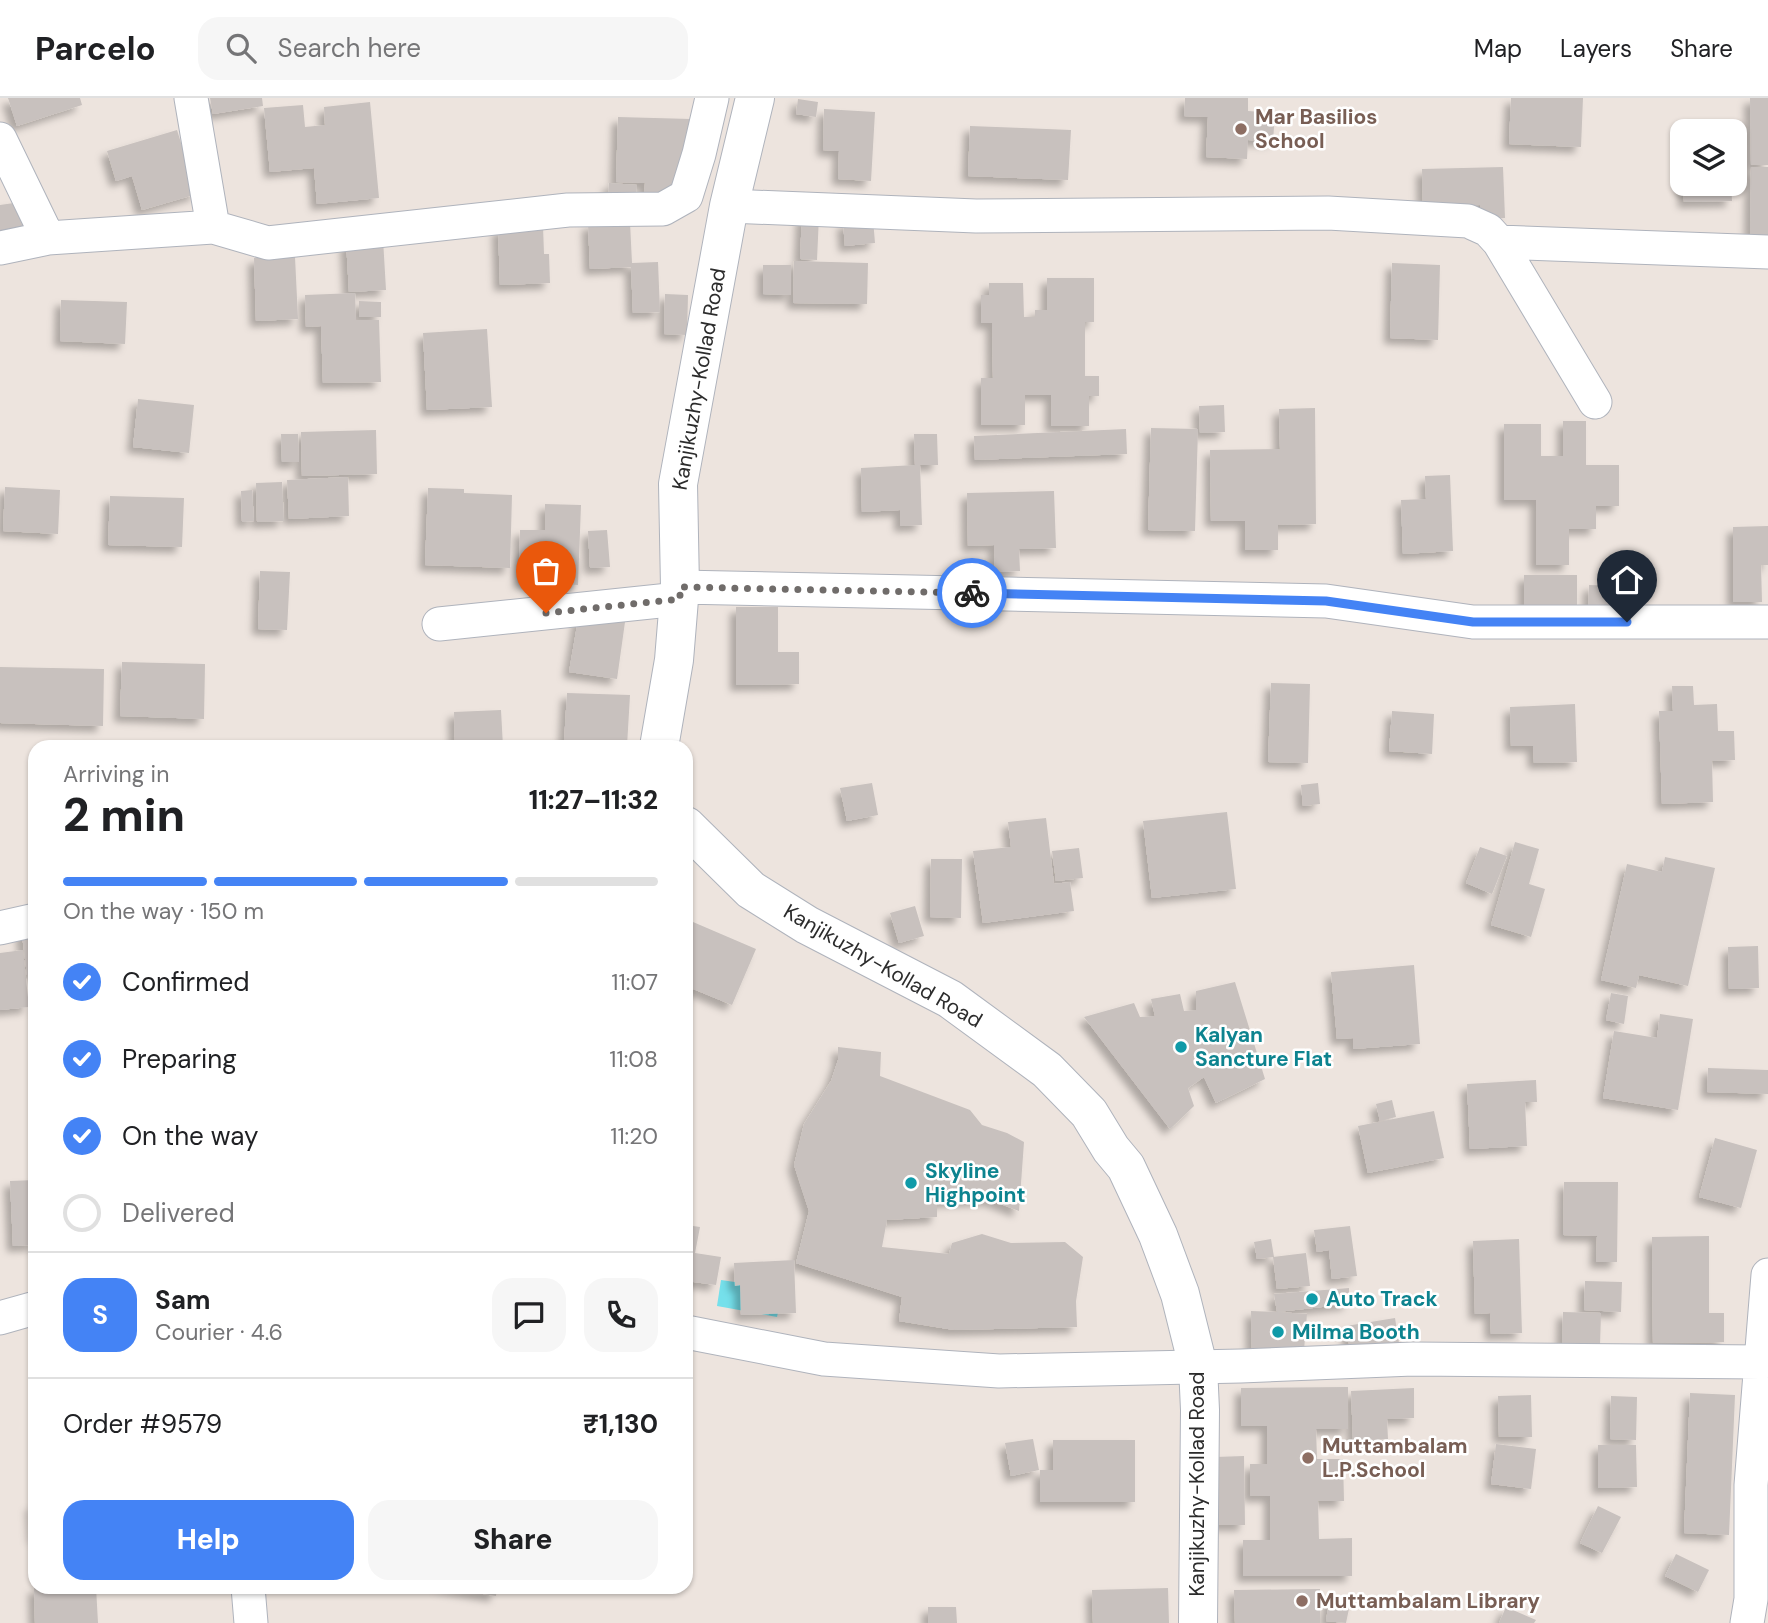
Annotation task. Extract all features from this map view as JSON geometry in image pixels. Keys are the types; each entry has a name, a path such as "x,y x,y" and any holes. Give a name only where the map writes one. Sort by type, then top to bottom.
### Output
{"main road":[{"name":"Kanjikuzhy-Kollad Road","path":"660,740 674,660 680,593 678,484 729,206 755,98"},
{"name":"Kanjikuzhy-Kollad Road","path":"693,833 751,890 807,925 950,999 1047,1070 1089,1113 1111,1149 1126,1167 1158,1235 1180,1294 1198,1366 1198,1623"}],"street":[{"path":"191,98 213,227"},
{"path":"0,248 48,238 213,227 268,243 568,210 663,209 686,196 712,98"},
{"path":"0,139 48,238"},
{"path":"729,206 976,216 1263,212 1468,221 1489,230 1499,242 1595,402"},
{"path":"1499,242 1768,252"},
{"path":"439,624 680,593 1326,601 1473,622 1768,622"},
{"path":"0,928 28,922"},
{"path":"1746,1623 1760,1561 1751,1485 1768,1275"},
{"path":"0,1318 28,1310"},
{"path":"693,1333 824,1359 999,1371 1413,1359 1761,1362"},
{"path":"249,1594 251,1623"}],"water":[{"path":"721,1280 783,1289 777,1317 717,1306"}],"building":[{"path":"8,98 80,98 82,105 17,126"},
{"path":"210,98 262,98 263,106 213,114"},
{"name":"Mar Basilios School","path":"1185,98 1248,98 1248,111 1275,113 1273,141 1248,140 1247,159 1206,157 1208,117 1184,116"},
{"path":"1511,98 1583,98 1581,147 1509,144"},
{"path":"1750,98 1768,98 1768,165 1751,165"},
{"path":"798,99 818,102 816,117 796,114"},
{"path":"370,102 379,198 317,204 314,168 270,172 264,108 303,105 305,127 325,125 324,107"},
{"path":"824,109 875,112 871,181 838,179 839,151 823,150"},
{"path":"618,117 691,119 689,195 644,194 645,183 616,182"},
{"path":"970,126 1071,130 1068,180 968,176"},
{"path":"177,130 197,194 142,210 132,176 116,181 107,151"},
{"path":"1503,167 1505,218 1480,219 1480,205 1423,207 1422,169"},
{"path":"1751,167 1768,167 1768,236 1750,236"},
{"path":"609,183 637,185 636,199 608,197"},
{"path":"1684,196 1732,196 1732,201 1684,202"},
{"path":"21,202 26,233 0,238 0,205"},
{"path":"802,215 819,216 817,260 800,259"},
{"path":"873,219 875,243 845,246 843,223"},
{"path":"630,222 632,263 658,262 660,312 633,313 631,267 590,269 588,224"},
{"path":"543,226 544,254 549,254 550,283 500,285 498,228"},
{"path":"383,239 386,290 349,292 346,241"},
{"path":"295,257 298,319 256,321 254,258"},
{"path":"794,261 868,263 867,304 793,303"},
{"path":"1392,263 1440,265 1438,340 1390,338"},
{"path":"763,265 791,265 791,295 763,294"},
{"path":"1047,278 1094,278 1094,322 1085,322 1085,376 1099,376 1099,396 1089,396 1089,426 1051,426 1051,395 1025,395 1025,425 981,425 981,378 993,378 992,323 981,323 981,295 989,295 989,283 1023,283 1024,317 1035,317 1035,310 1047,310"},
{"path":"355,293 356,320 379,320 381,382 323,383 321,326 306,327 305,295"},
{"path":"665,294 688,295 687,335 664,334"},
{"path":"61,300 127,302 125,344 60,341"},
{"path":"359,301 381,302 381,317 359,317"},
{"path":"487,329 492,407 427,410 423,333"},
{"path":"138,399 194,405 189,453 133,447"},
{"path":"1224,405 1225,432 1200,433 1199,406"},
{"path":"1315,408 1316,524 1278,525 1278,550 1245,550 1245,521 1211,521 1210,450 1280,449 1279,409"},
{"path":"1563,421 1586,421 1586,465 1619,465 1619,506 1596,506 1596,529 1569,529 1569,565 1536,565 1536,500 1504,500 1504,424 1541,424 1541,456 1563,456"},
{"path":"1151,428 1198,429 1195,531 1148,530"},
{"path":"1126,429 1127,454 975,460 974,436"},
{"path":"376,430 377,474 302,476 301,432"},
{"path":"281,434 298,434 299,462 282,462"},
{"path":"914,434 937,434 938,465 920,465 922,525 900,526 900,510 862,512 861,468 915,465"},
{"path":"1450,475 1453,551 1403,554 1401,500 1426,499 1425,476"},
{"path":"348,477 349,516 289,519 287,480"},
{"path":"282,482 284,521 257,522 256,483"},
{"path":"5,487 60,490 58,534 3,531"},
{"path":"428,488 512,495 510,568 425,565"},
{"path":"252,490 254,521 242,522 241,491"},
{"path":"1054,491 1056,548 1019,549 1020,571 995,572 994,545 968,546 967,493"},
{"path":"110,496 184,498 182,547 108,545"},
{"path":"545,504 581,505 578,585 519,583 520,530 545,530"},
{"path":"1768,526 1768,565 1761,565 1762,602 1733,602 1733,527"},
{"path":"607,530 610,567 590,568 588,531"},
{"path":"260,571 290,572 287,630 258,629"},
{"path":"1524,575 1577,575 1577,605 1524,606"},
{"path":"1589,585 1616,586 1615,617 1588,616"},
{"path":"736,607 778,607 778,652 799,652 799,684 736,685"},
{"path":"579,614 625,622 617,679 569,672"},
{"path":"122,662 205,664 204,719 120,716"},
{"path":"0,667 104,669 103,726 0,723"},
{"path":"1271,683 1310,684 1308,763 1268,762"},
{"path":"1672,686 1693,686 1694,705 1717,704 1718,731 1734,731 1735,760 1712,761 1713,802 1662,804 1659,711 1673,711"},
{"path":"567,693 630,695 627,740 564,740"},
{"path":"1575,704 1577,762 1534,763 1533,746 1511,746 1510,707"},
{"path":"501,710 503,740 455,740 454,712"},
{"path":"1392,711 1434,714 1432,754 1389,751"},
{"path":"872,783 878,815 847,821 840,788"},
{"path":"1318,783 1320,804 1303,806 1301,785"},
{"path":"1227,812 1236,889 1152,898 1143,821"},
{"path":"1046,818 1054,884 1070,882 1074,911 983,923 973,851 1011,847 1008,822"},
{"path":"1515,842 1539,849 1529,884 1545,889 1531,937 1491,925"},
{"path":"1480,847 1507,856 1492,894 1466,883"},
{"path":"1079,848 1083,878 1056,881 1052,851"},
{"path":"1665,857 1715,868 1688,986 1639,975 1636,988 1601,980 1627,864 1662,872"},
{"path":"931,859 962,859 961,918 930,917"},
{"path":"915,906 924,936 899,943 890,913"},
{"path":"693,922 756,949 732,1005 693,989"},
{"path":"28,926 28,975 27,975 21,927"},
{"path":"1758,946 1759,988 1729,989 1728,947"},
{"path":"23,950 28,1007 0,1010 0,953"},
{"path":"1414,965 1420,1044 1353,1049 1353,1038 1337,1039 1331,972"},
{"name":"Kalyan Sancture Flat","path":"1235,982 1265,1079 1216,1103 1204,1077 1188,1088 1194,1106 1170,1129 1084,1017 1134,1003 1140,1017 1155,1016 1151,999 1180,994 1184,1011 1196,1010 1196,991"},
{"path":"1611,993 1628,996 1624,1024 1606,1020"},
{"path":"1660,1014 1693,1019 1678,1110 1603,1098 1614,1031 1657,1038"},
{"name":"Skyline Highpoint","path":"838,1047 881,1052 880,1076 970,1110 982,1125 1024,1142 1019,1211 990,1200 937,1202 937,1217 887,1220 882,1247 949,1254 952,1243 982,1234 1011,1243 1065,1242 1083,1257 1076,1301 1077,1327 954,1330 899,1321 902,1297 796,1263 809,1211 794,1165 804,1124 831,1081 838,1060"},
{"path":"1708,1068 1768,1070 1768,1094 1707,1092"},
{"path":"1536,1080 1537,1102 1525,1102 1527,1146 1470,1149 1467,1084"},
{"path":"1392,1100 1396,1117 1380,1121 1376,1104"},
{"path":"1434,1111 1444,1158 1368,1173 1358,1126"},
{"path":"1715,1138 1757,1150 1741,1208 1699,1197"},
{"path":"28,1180 28,1245 13,1246 10,1181"},
{"path":"1564,1182 1618,1182 1617,1262 1596,1262 1597,1236 1563,1235"},
{"path":"693,1226 700,1227 695,1253 721,1257 716,1285 693,1282"},
{"path":"1350,1226 1357,1276 1332,1279 1329,1250 1317,1252 1314,1230"},
{"path":"1709,1236 1709,1313 1724,1313 1724,1342 1653,1343 1652,1237"},
{"path":"1271,1239 1274,1257 1257,1259 1254,1242"},
{"path":"1519,1239 1522,1333 1491,1334 1490,1313 1475,1314 1473,1241"},
{"path":"1306,1253 1310,1286 1277,1289 1273,1257"},
{"path":"794,1260 796,1313 741,1315 740,1285 735,1286 734,1263"},
{"path":"1585,1281 1622,1282 1621,1312 1584,1310"},
{"name":"Auto Track","path":"1349,1288 1349,1304 1277,1312 1274,1294"},
{"name":"Milma Booth","path":"1251,1311 1307,1314 1304,1350 1252,1356"},
{"path":"1563,1312 1601,1313 1600,1345 1562,1344"},
{"path":"1395,1318 1400,1349 1351,1356 1346,1326"},
{"path":"1348,1387 1348,1429 1316,1429 1317,1459 1343,1459 1344,1501 1318,1501 1319,1539 1352,1538 1352,1576 1243,1576 1243,1540 1270,1540 1270,1496 1250,1496 1250,1464 1267,1464 1267,1426 1241,1426 1241,1388"},
{"path":"1414,1388 1414,1418 1387,1419 1388,1439 1353,1440 1351,1391"},
{"path":"1690,1393 1735,1395 1729,1535 1684,1533"},
{"path":"1531,1395 1532,1437 1499,1437 1498,1396"},
{"path":"1611,1396 1637,1397 1636,1440 1610,1439"},
{"path":"1033,1439 1039,1470 1011,1476 1005,1443"},
{"path":"1053,1440 1135,1440 1135,1502 1040,1502 1040,1470 1053,1470"},
{"path":"1496,1444 1536,1449 1531,1489 1491,1484"},
{"path":"1598,1445 1636,1445 1637,1487 1598,1488"},
{"path":"1244,1456 1245,1525 1215,1525 1215,1457"},
{"path":"1598,1506 1621,1517 1602,1553 1580,1543"},
{"path":"1676,1554 1709,1570 1698,1592 1665,1576"},
{"path":"1168,1588 1169,1623 1093,1623 1092,1590"},
{"path":"1320,1589 1320,1623 1235,1623 1234,1590"},
{"path":"34,1594 96,1594 98,1623 35,1623"},
{"path":"1330,1595 1351,1599 1346,1623 1326,1621"},
{"path":"928,1607 956,1607 957,1623 928,1623"},
{"path":"1506,1607 1536,1620 1534,1623 1499,1623"}],"way so far":[{"path":"546,613 680,599 680,587 972,593"}],"place":[{"name":"Mar Basilios School","path":"1241,129"},
{"name":"Kalyan Sancture Flat","path":"1181,1047"},
{"name":"Skyline Highpoint","path":"911,1183"},
{"name":"Auto Track","path":"1312,1299"},
{"name":"Milma Booth","path":"1278,1332"},
{"name":"Muttambalam L.P.School","path":"1308,1458"},
{"name":"Muttambalam Library","path":"1302,1601"}],"route":[{"path":"972,593 1326,601 1473,622 1627,622"}]}
